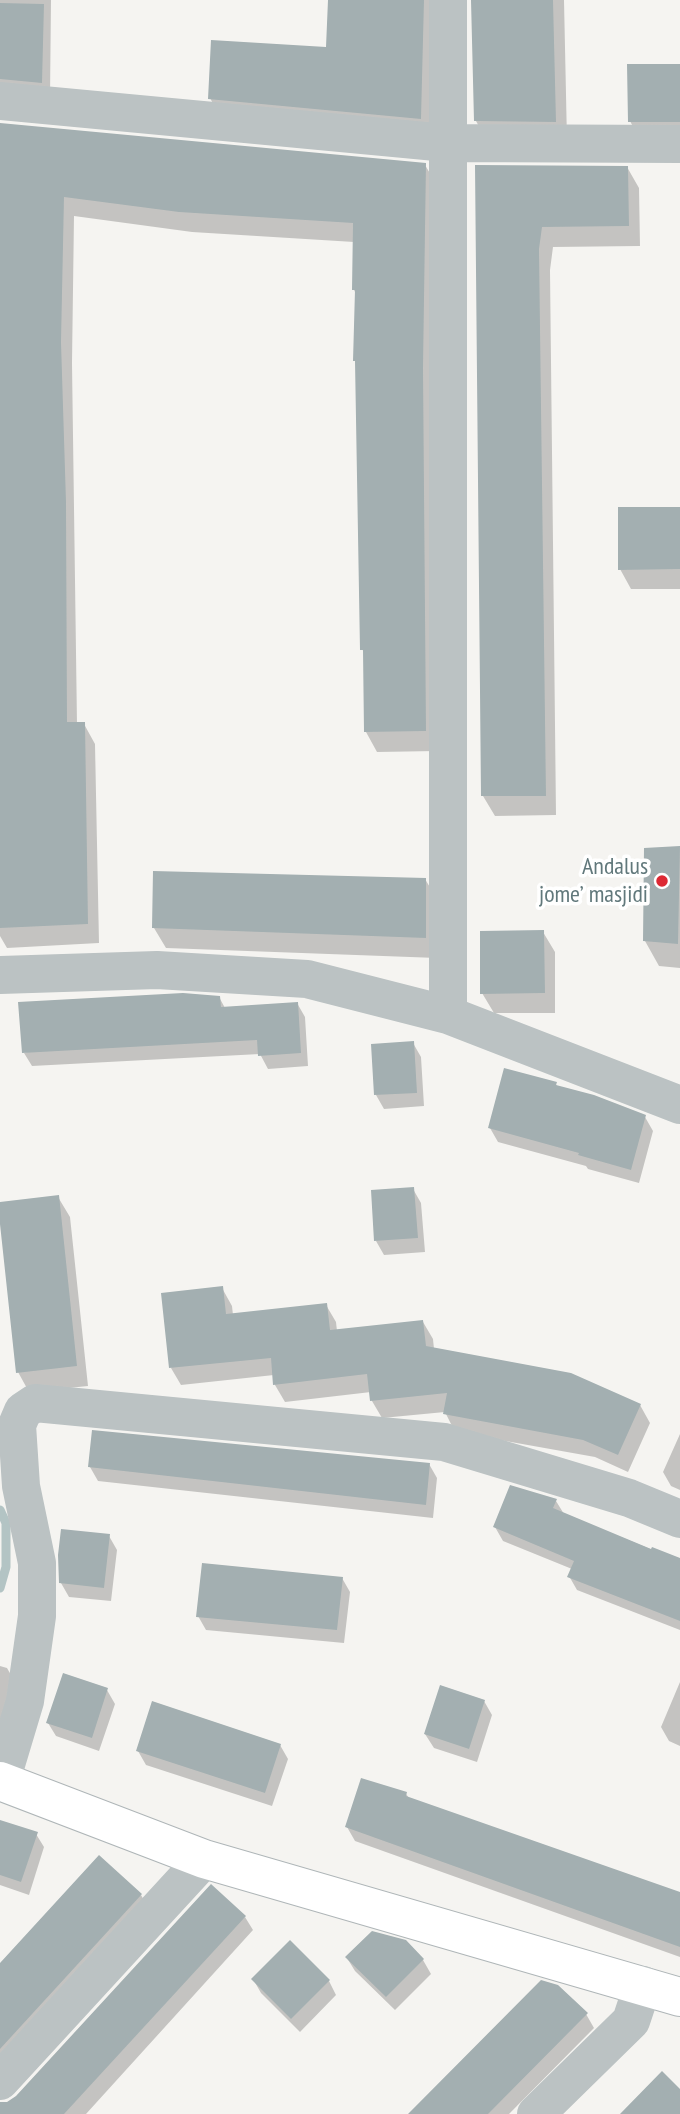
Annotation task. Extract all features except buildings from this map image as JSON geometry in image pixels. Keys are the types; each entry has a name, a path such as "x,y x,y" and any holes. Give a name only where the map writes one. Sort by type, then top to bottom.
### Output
{"main road":[{"path":"0,1781 204,1859 680,1997"}],"street":[{"path":"448,0 448,1015"},
{"path":"0,101 447,143 680,144"},
{"path":"0,975 157,970 307,979 448,1015 680,1105"},
{"path":"0,1781 25,1702 37,1616 37,1563 21,1486 17,1425 23,1410 36,1403 444,1442 629,1498 680,1519"},
{"path":"0,2081 204,1859"},
{"path":"536,2114 631,2021 643,1985"}],"waterway":[{"path":"0,1510 6,1523 6,1567 0,1588"}],"place":[{"name":"Andalus jome’ masjidi","path":"662,881"}]}
